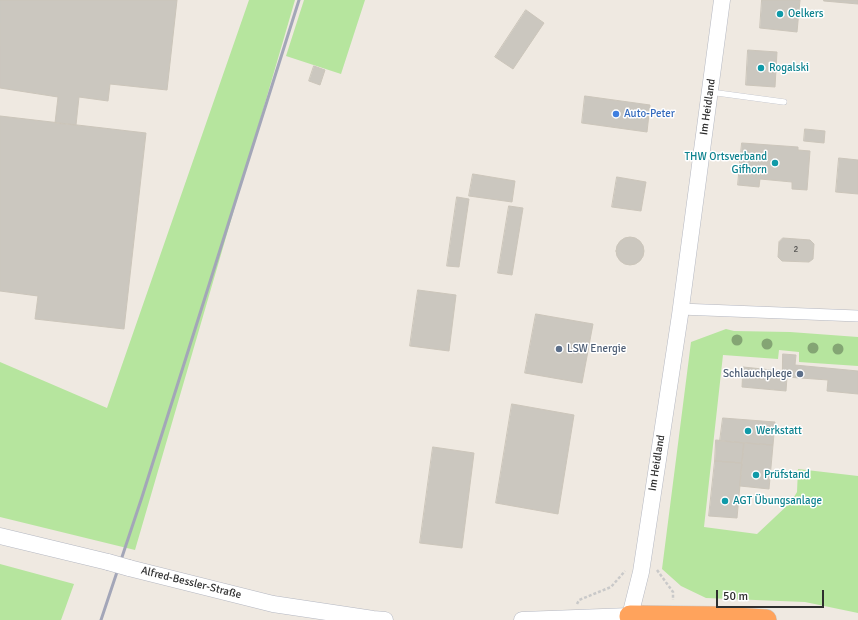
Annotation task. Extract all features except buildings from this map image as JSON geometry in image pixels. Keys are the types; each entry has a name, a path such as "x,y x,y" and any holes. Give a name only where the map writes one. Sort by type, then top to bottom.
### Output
{"highway":[{"path":"630,618 718,616 766,620"}],"street":[{"name":"Im Heidland","path":"630,618 641,572 680,309 722,0"},
{"path":"680,309 858,316"},
{"name":"Alfred-Bessler-Straße","path":"0,536 273,604 385,620"},
{"path":"522,620 630,618"}],"lane":[{"path":"710,92 784,102"}],"path":[{"path":"573,618 579,600 611,587 625,572 627,566"},
{"path":"657,572 673,592"}],"green space":[{"path":"249,0 295,0 135,550 0,517 0,362 107,408"},
{"path":"304,0 365,0 341,74 286,56"},
{"path":"726,329 734,331 790,332 858,337 858,366 799,362 799,352 779,350 778,359 723,355 704,527 757,534 791,502 797,492 798,469 858,476 858,613 805,602 706,598 681,586 662,569 691,342"},
{"path":"0,564 74,584 61,620 0,620"}],"railway":[{"path":"101,620 142,497 299,0"}],"place":[{"name":"Oelkers","path":"780,14"},
{"name":"Rogalski","path":"761,68"},
{"name":"Auto-Peter","path":"616,114"},
{"name":"THW Ortsverband Gifhorn","path":"775,163"},
{"name":"LSW Energie","path":"559,349"},
{"name":"Schlauchplege","path":"800,374"},
{"name":"Werkstatt","path":"748,431"},
{"name":"Prüfstand","path":"756,475"},
{"name":"AGT Übungsanlage","path":"725,501"}]}
